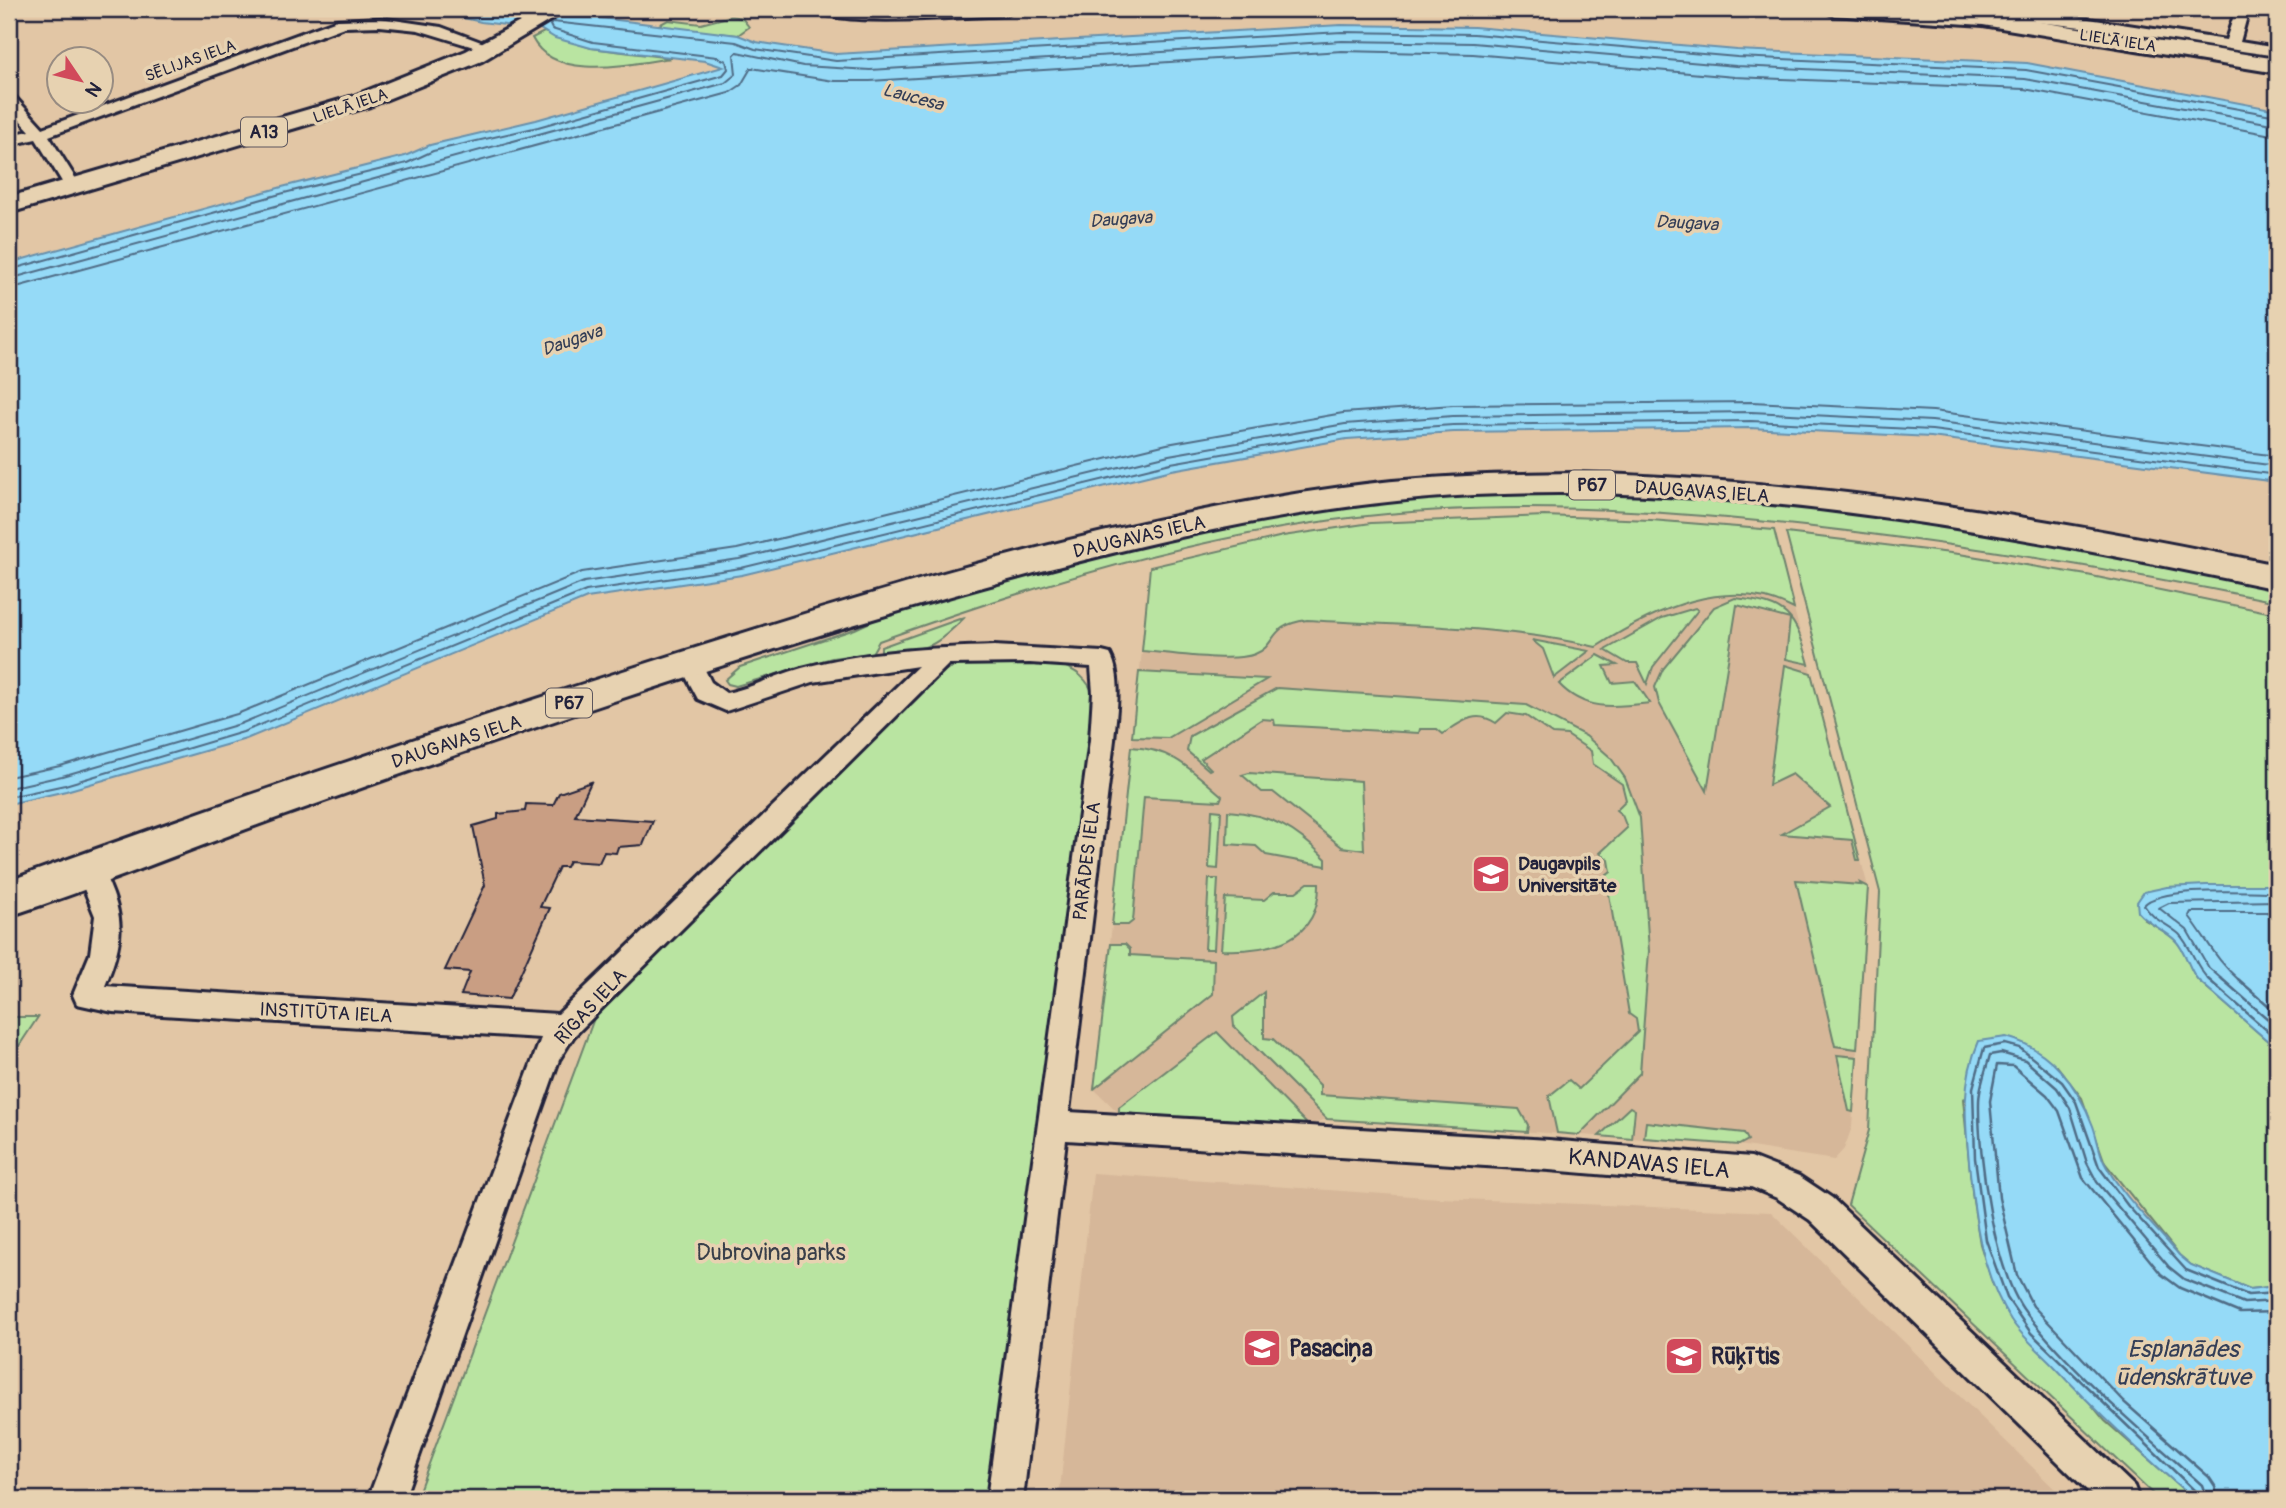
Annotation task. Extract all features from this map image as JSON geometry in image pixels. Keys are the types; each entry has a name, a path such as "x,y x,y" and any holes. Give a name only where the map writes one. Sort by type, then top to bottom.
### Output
{"main road":[{"name":"LIELĀ IELA","path":"9,205 362,102 490,48 559,9"},
{"path":"825,9 897,13 1007,9"},
{"name":"LIELĀ IELA","path":"1832,9 1945,15 2277,66"},
{"name":"DAUGAVAS IELA","path":"21,888 89,869 312,788 690,662 912,594 1165,528 1269,508 1346,497 1477,485 1655,487 1922,510 2051,530 2277,577"}],"street":[{"path":"2232,45 2242,9"},
{"path":"1945,15 2013,14 2069,20 2277,52"},
{"name":"SĒLIJAS IELA","path":"9,141 40,134 342,23 384,22 437,30 490,48"},
{"path":"9,99 40,134 73,187"},
{"name":"PARĀDES IELA","path":"690,662 704,691 715,699 726,702 769,686 841,668 942,657 1062,656 1102,660 1105,693 1102,740 1005,1499"},
{"name":"RĪGAS IELA","path":"386,1499 547,1054 564,1027 942,657"},
{"name":"INSTITŪTA IELA","path":"89,869 108,916 104,954 87,995 113,1000 564,1027"},
{"name":"KANDAVAS IELA","path":"1051,1125 1549,1155 1751,1172 1766,1177 1801,1193 1821,1209 2121,1499"}],"shaded area":[{"name":"Daugavpils Universitāte","path":"1730,593 1756,594 1794,609 1868,887 1852,1127 1844,1149 1834,1160 1739,1145 1327,1119 1308,1125 1119,1113 1094,1089 1142,651 1307,620 1511,632"},
{"path":"1093,1173 1439,1198 1771,1212 2065,1499 1059,1499"}],"green space":[{"path":"731,16 742,18 749,27 738,35 655,27 668,20 701,24"},
{"path":"544,32 591,48 671,58 615,66 575,65 557,61 543,52 532,38"},
{"path":"1532,492 1767,502 1953,523 2093,547 2277,584 2277,602 2009,554 1780,523 1576,509 1441,510 1306,524 1198,544 1090,572 982,605 879,641 872,653 832,658 736,686 725,680 740,667 855,629 907,605 1021,572 1275,514 1433,495"},
{"path":"1544,516 1651,520 1774,530 1794,609 1769,599 1744,595 1718,596 1667,609 1596,647 1489,630 1307,620 1285,626 1262,650 1245,657 1217,658 1142,651 1150,567 1283,536 1371,523"},
{"path":"1786,533 1959,554 2087,575 2277,614 2277,885 2167,887 2145,920 2175,940 2198,980 2277,1049 2277,1286 2250,1289 2191,1265 2179,1255 2105,1163 2082,1098 2057,1066 1963,1099 1973,1201 1980,1244 1993,1285 2105,1421 2194,1499 2158,1499 1848,1205 1869,1130 1880,892"},
{"path":"1735,598 1767,604 1787,614 1799,633 1809,664 1786,659 1790,619 1737,605 1707,791 1659,703 1655,687 1663,669 1714,607"},
{"path":"1695,608 1698,610 1653,667 1647,684 1637,663 1627,663 1605,650 1662,618"},
{"path":"965,617 944,637 928,646 881,651 881,647"},
{"path":"1532,640 1589,651 1554,678 1543,649"},
{"path":"1598,655 1617,665 1604,666 1612,683 1635,681 1650,703 1602,706 1579,699 1559,684"},
{"name":"Dubrovina parks","path":"1058,664 1081,676 1095,698 987,1499 416,1499 596,1013 945,670 959,665"},
{"path":"1785,665 1811,673 1860,860 1857,860 1852,840 1782,834 1830,807 1792,774 1769,785"},
{"path":"1139,672 1267,679 1168,738 1132,737"},
{"path":"1277,688 1526,705 1586,736 1610,757 1625,778 1640,818 1649,951 1640,1073 1579,1135 1557,1133 1549,1096 1569,1080 1579,1089 1638,1032 1636,1019 1629,1014 1606,876 1611,872 1609,860 1600,853 1627,828 1622,815 1616,810 1626,800 1622,784 1593,764 1591,751 1567,735 1552,734 1526,716 1507,713 1496,723 1481,717 1468,719 1443,734 1437,729 1420,729 1419,733 1275,725 1274,720 1262,719 1201,759 1211,769 1209,770 1187,751 1190,736"},
{"path":"1131,747 1159,752 1181,762 1222,796 1220,801 1144,797 1133,921 1128,925 1112,925"},
{"path":"1249,773 1361,781 1364,850 1342,847 1273,792 1262,792 1242,775"},
{"path":"1212,810 1221,811 1218,869 1209,868"},
{"path":"1228,811 1258,816 1293,831 1326,859 1326,866 1266,855 1256,846 1227,844"},
{"path":"1209,879 1218,879 1214,949 1205,949"},
{"path":"1796,880 1861,885 1860,883 1868,887 1857,1049 1835,1046"},
{"path":"1308,883 1319,883 1317,903 1311,919 1301,931 1288,939 1257,949 1221,950 1225,898 1264,900 1274,892 1296,892"},
{"path":"1111,944 1125,944 1130,949 1130,955 1214,960 1213,994 1094,1089"},
{"path":"1264,992 1264,1038 1273,1039 1320,1085 1320,1095 1519,1109 1528,1125 1527,1132 1327,1119 1234,1026 1233,1017"},
{"path":"9,1017 38,1017 9,1061"},
{"path":"1217,1032 1308,1125 1119,1113 1119,1107"},
{"path":"1837,1055 1857,1057 1853,1112 1849,1111"},
{"path":"1630,1107 1635,1110 1632,1139 1599,1136"},
{"path":"1646,1122 1744,1133 1748,1140 1739,1145 1644,1138"}],"water":[{"path":"317,9 521,9 567,17 601,18 738,35 756,42 836,54 1341,25 1474,27 1737,50 2027,63 2277,110 2277,482 1931,437 1750,428 1454,432 1347,439 1172,470 742,575 587,598 246,739 66,791 9,804 9,263 282,187 405,156 430,145 536,120 723,67 705,61 591,48 555,38 540,29 481,22 443,13"},
{"path":"2277,885 2277,1049 2198,980 2175,940 2138,912 2137,902 2144,892 2167,887"},
{"name":"Esplanādes ūdenskrātuve","path":"2006,1037 2036,1050 2060,1070 2087,1111 2102,1158 2110,1173 2179,1255 2191,1265 2250,1289 2277,1286 2277,1499 2194,1499 2105,1418 2011,1320 1992,1283 1981,1244 1971,1182 1966,1116 1969,1071 1979,1041"}],"building":[{"path":"591,782 575,816 653,821 643,845 618,847 616,853 604,852 599,863 569,861 566,867 559,867 540,907 550,908 509,999 461,995 470,972 445,970 485,885 473,826 498,819 498,814 525,811 526,804 553,805 559,793"}],"place":[{"name":"Daugavpils Universitāte","path":"1491,874"},
{"name":"Pasaciņa","path":"1262,1348"},
{"name":"Rūķītis","path":"1684,1356"}],"water label":[{"name":"Laucesa","path":"913,97"},
{"name":"Daugava","path":"1121,219"},
{"name":"Daugava","path":"1687,223"},
{"name":"Daugava","path":"572,340"}]}
